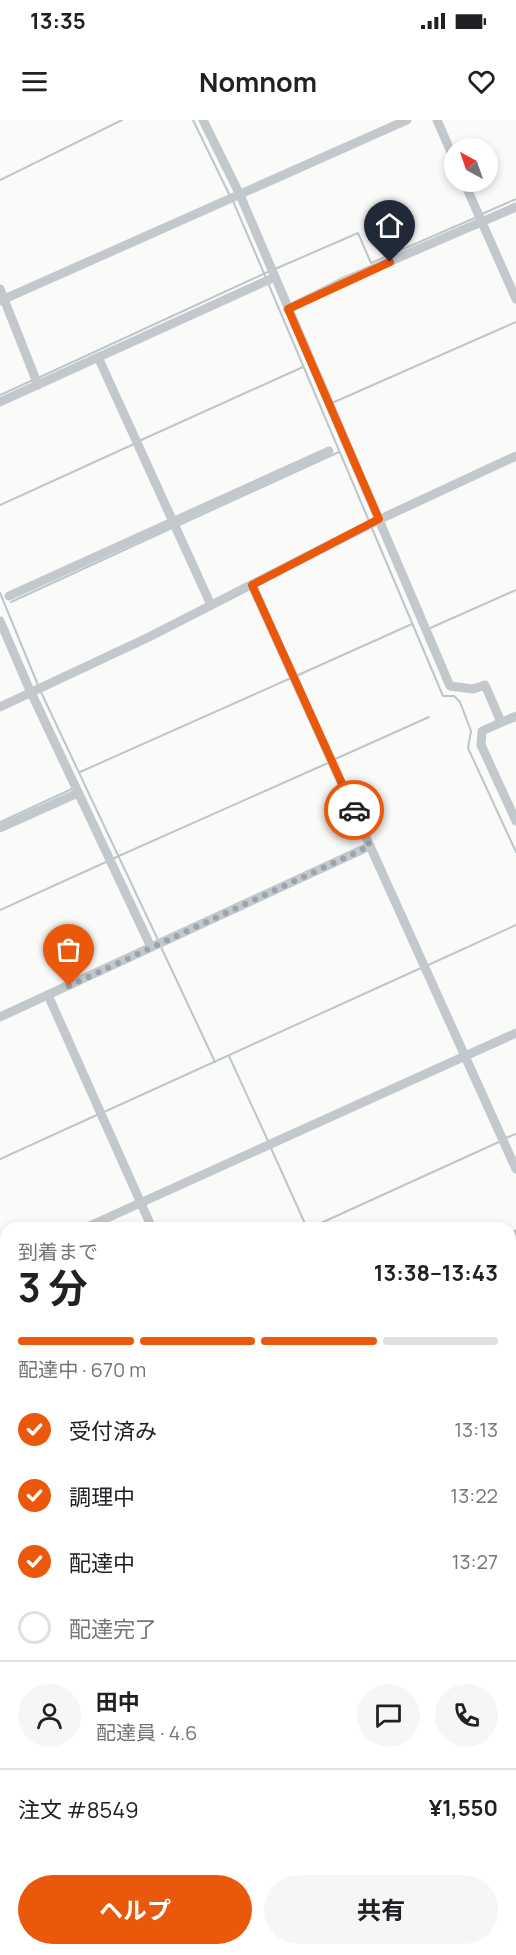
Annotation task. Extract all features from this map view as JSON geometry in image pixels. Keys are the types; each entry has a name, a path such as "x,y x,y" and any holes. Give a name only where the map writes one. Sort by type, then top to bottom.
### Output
{"street":[{"path":"203,120 234,197 270,276 288,309 330,404 374,522 450,686 473,689 485,685 501,722"},
{"path":"2,300 407,120"},
{"path":"437,120 445,138"},
{"path":"468,192 516,299"},
{"path":"288,309 480,218 516,207"},
{"path":"0,402 36,381 98,357 270,276"},
{"path":"0,289 2,300 36,381"},
{"path":"98,357 211,605"},
{"path":"9,596 174,526 329,452"},
{"path":"0,706 149,637 374,522 516,456"},
{"path":"252,585 516,1170"},
{"path":"0,621 37,690 76,789 110,860 156,945"},
{"path":"515,819 481,745 482,731 516,716"},
{"path":"0,828 76,789"},
{"path":"0,1017 370,846"},
{"path":"48,995 149,1222"},
{"path":"100,1222 516,1034"}],"waterway":[{"path":"0,180 122,120"},
{"path":"193,120 230,196"},
{"path":"482,214 516,199"},
{"path":"233,201 266,278"},
{"path":"275,269 358,233 371,263 477,217"},
{"path":"38,378 270,271"},
{"path":"268,283 369,521"},
{"path":"332,403 516,322"},
{"path":"139,441 303,367"},
{"path":"0,395 33,380"},
{"path":"0,505 134,444"},
{"path":"177,526 339,452"},
{"path":"371,526 443,696 454,696 460,702 471,731 468,748 516,852"},
{"path":"11,602 172,528"},
{"path":"428,629 516,590"},
{"path":"0,593 38,685"},
{"path":"296,676 412,624"},
{"path":"80,772 291,678"},
{"path":"40,690 158,940"},
{"path":"333,760 429,717"},
{"path":"112,859 328,763"},
{"path":"0,822 74,788"},
{"path":"0,910 106,862"},
{"path":"426,966 516,925"},
{"path":"160,945 215,1062"},
{"path":"104,1112 421,968"},
{"path":"229,1056 268,1141"},
{"path":"0,1159 99,1114"},
{"path":"506,1138 516,1134"},
{"path":"323,1222 501,1141"},
{"path":"270,1146 304,1222"}],"way so far":[{"path":"69,986 370,846 354,810"}],"route":[{"path":"354,810 252,585 379,519 288,309 342,282 390,262"}]}
